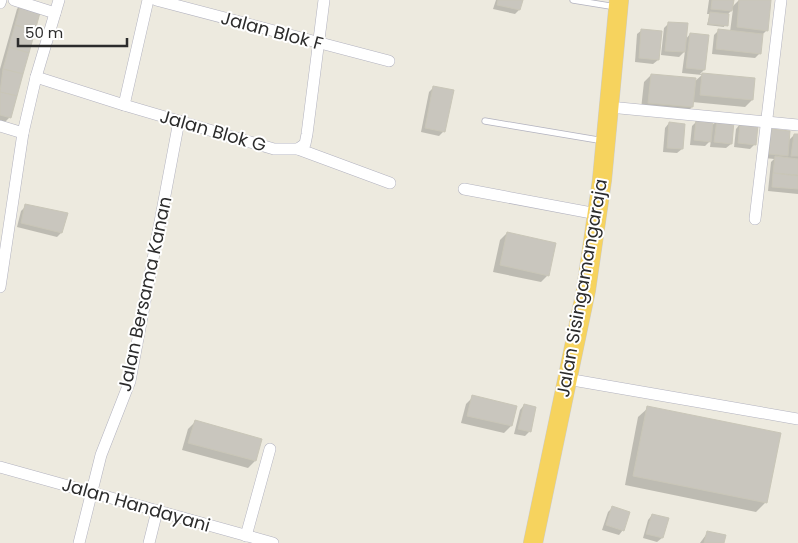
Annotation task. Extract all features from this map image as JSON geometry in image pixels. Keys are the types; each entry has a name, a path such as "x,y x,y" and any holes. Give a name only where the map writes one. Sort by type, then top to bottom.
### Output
{"highway":[{"name":"Jalan Sisingamangaraja","path":"533,543 586,290 609,107 618,3"}],"street":[{"path":"14,0 55,13"},
{"path":"0,287 23,134 36,77 59,0"},
{"path":"124,105 148,0"},
{"name":"Jalan Blok F","path":"156,0 389,61"},
{"path":"298,149 305,144 307,134 317,42 324,0"},
{"path":"755,220 781,0"},
{"name":"Jalan Blok G","path":"36,77 179,122 274,149 298,149 390,182"},
{"path":"609,107 798,125"},
{"name":"Jalan Bersama Kanan","path":"79,543 101,456 130,381 179,122"},
{"path":"0,126 23,134"},
{"path":"464,189 597,214"},
{"path":"567,379 798,419"},
{"path":"246,536 270,449"},
{"name":"Jalan Handayani","path":"0,467 273,543"},
{"path":"149,543 157,511"}],"lane":[{"path":"573,0 618,3"},
{"path":"485,121 605,142"}],"building":[{"path":"498,0 523,0 520,10 497,5"},
{"path":"712,0 734,0 732,11 711,9"},
{"path":"739,0 771,0 768,31 737,27"},
{"path":"21,3 41,9 35,31 15,25"},
{"path":"710,12 729,14 728,26 708,24"},
{"path":"668,22 688,23 685,52 665,51"},
{"path":"15,25 35,31 29,53 9,47"},
{"path":"641,29 662,31 659,60 639,58"},
{"path":"718,29 763,34 761,54 716,49"},
{"path":"690,33 709,35 705,70 686,68"},
{"path":"9,47 29,53 23,74 3,69"},
{"path":"3,69 23,74 17,96 0,92"},
{"path":"702,73 755,78 753,100 700,95"},
{"path":"651,74 696,78 693,107 648,103"},
{"path":"433,86 454,90 445,132 425,128"},
{"path":"0,92 17,96 11,118 0,115"},
{"path":"717,119 734,121 732,144 714,142"},
{"path":"696,120 713,122 711,142 694,140"},
{"path":"669,122 685,124 683,149 667,148"},
{"path":"740,123 758,125 756,145 738,143"},
{"path":"771,129 790,131 788,156 769,154"},
{"path":"794,134 798,134 798,156 791,156"},
{"path":"775,156 798,159 798,175 773,173"},
{"path":"773,173 798,176 798,189 772,187"},
{"path":"25,204 68,213 62,233 21,223"},
{"path":"507,232 556,243 549,276 500,265"},
{"path":"472,395 517,406 512,426 467,416"},
{"path":"524,404 536,407 531,432 518,429"},
{"path":"647,406 781,433 767,503 633,476"},
{"path":"195,420 262,439 256,461 188,443"},
{"path":"612,506 630,512 624,531 606,525"},
{"path":"652,514 669,518 663,538 646,534"},
{"path":"707,531 726,535 724,543 704,543"}]}
